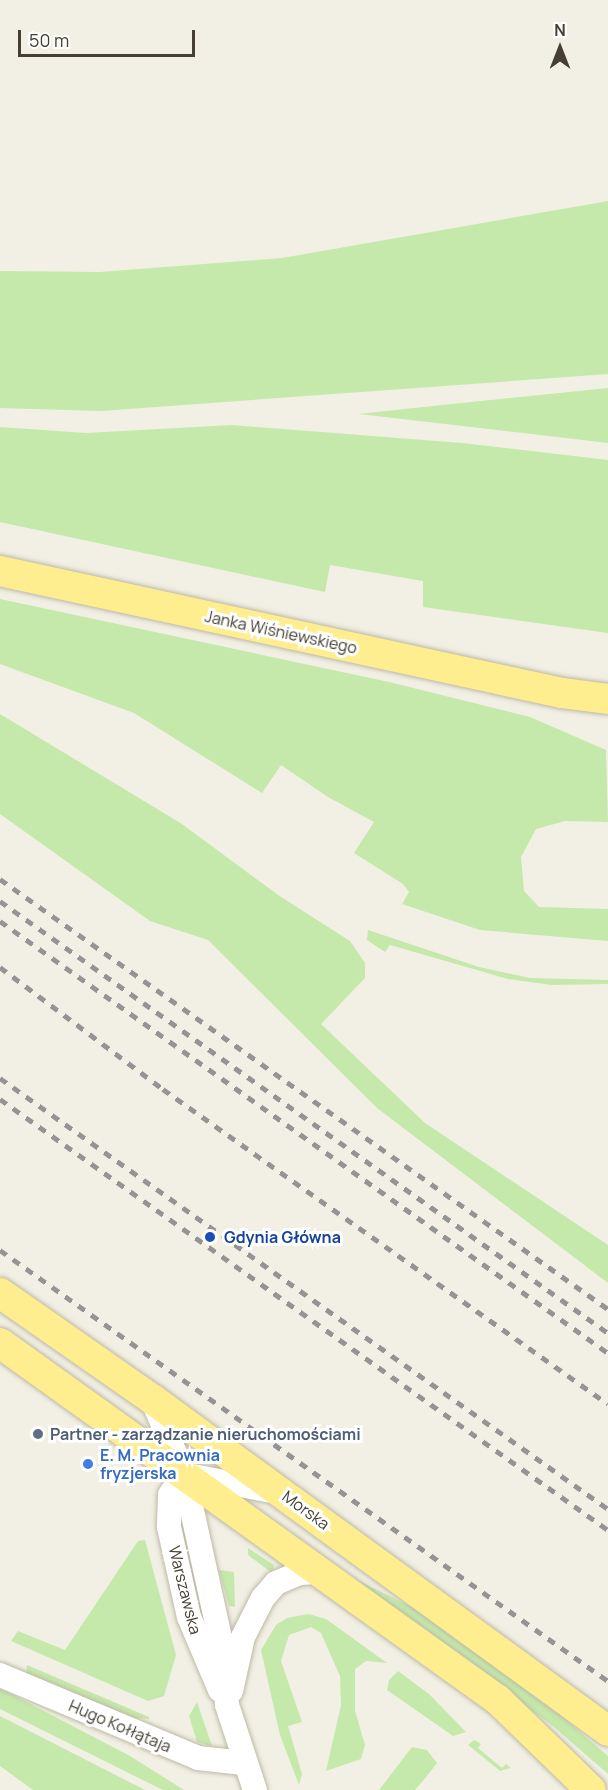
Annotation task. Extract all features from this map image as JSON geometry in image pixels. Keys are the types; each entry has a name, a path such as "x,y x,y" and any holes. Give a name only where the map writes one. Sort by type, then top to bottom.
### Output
{"main road":[{"name":"Janka Wiśniewskiego","path":"0,571 562,693 608,699"},
{"name":"Janka Wiśniewskiego","path":"562,693 608,720"},
{"name":"Morska","path":"0,1293 153,1399 608,1731"},
{"path":"0,1343 498,1700 591,1790"}],"street":[{"name":"Warszawska","path":"153,1399 184,1474 220,1638 227,1705 244,1763 255,1790"},
{"path":"184,1474 282,1493"},
{"name":"Warszawska","path":"227,1705 243,1637 262,1598 276,1583 299,1573 321,1572"},
{"name":"Hugo Kołłątaja","path":"0,1674 198,1758 244,1763"}],"green space":[{"path":"608,201 608,374 101,411 0,408 0,271 100,272 282,258"},
{"path":"608,388 608,443 359,414 404,409"},
{"path":"232,425 462,443 608,460 608,633 423,607 423,581 330,565 325,592 0,522 0,427 86,433"},
{"path":"0,599 389,682 530,717 606,750 608,822 565,821 536,829 521,857 524,891 539,907 608,909 608,941 480,930 402,904 409,892 403,884 354,853 374,822 328,797 281,765 262,793 134,713 0,664"},
{"path":"0,714 182,824 278,895 350,941 365,963 365,978 321,1024 425,1123 608,1245 608,1283 377,1108 208,940 150,921 0,814"},
{"path":"368,930 479,967 530,978 608,980 608,984 552,985 508,979 390,945 385,952 367,940"},
{"path":"145,1540 176,1655 164,1696 148,1701 11,1641 18,1631 65,1650 138,1541"},
{"path":"248,1548 274,1565 272,1573 248,1555"},
{"path":"219,1570 234,1572 235,1607 229,1606"},
{"path":"351,1577 430,1616 545,1702 608,1756 608,1774 554,1727"},
{"path":"309,1614 326,1619 387,1663 366,1661 355,1669 355,1711 365,1745 361,1759 326,1771 341,1705 340,1676 321,1633 311,1627 289,1635 281,1661 302,1722 288,1726 302,1774 299,1785 280,1735 261,1650 276,1625 287,1618"},
{"path":"27,1665 149,1717 149,1719 134,1718 26,1673"},
{"path":"398,1671 429,1694 466,1732 453,1736 387,1690 389,1680"},
{"path":"0,1688 130,1756 184,1790 163,1790 0,1709"},
{"path":"197,1702 212,1746 197,1742 189,1716"},
{"path":"0,1716 145,1790 33,1790 0,1766"},
{"path":"474,1740 481,1744 478,1748 502,1768 506,1764 511,1768 500,1771 468,1745"},
{"path":"412,1747 427,1750 437,1763 415,1790 379,1790"}],"railway":[{"path":"0,879 608,1309"},
{"path":"0,901 608,1333"},
{"path":"0,921 608,1353"},
{"path":"0,967 163,1089 608,1404"},
{"path":"0,1078 608,1509"},
{"path":"0,1099 608,1530"},
{"path":"0,1250 608,1681"}],"place":[{"name":"Gdynia Główna","path":"210,1237"},
{"name":"Partner - zarządzanie nieruchomościami","path":"38,1434"},
{"name":"E. M. Pracownia fryzjerska","path":"88,1464"}]}
